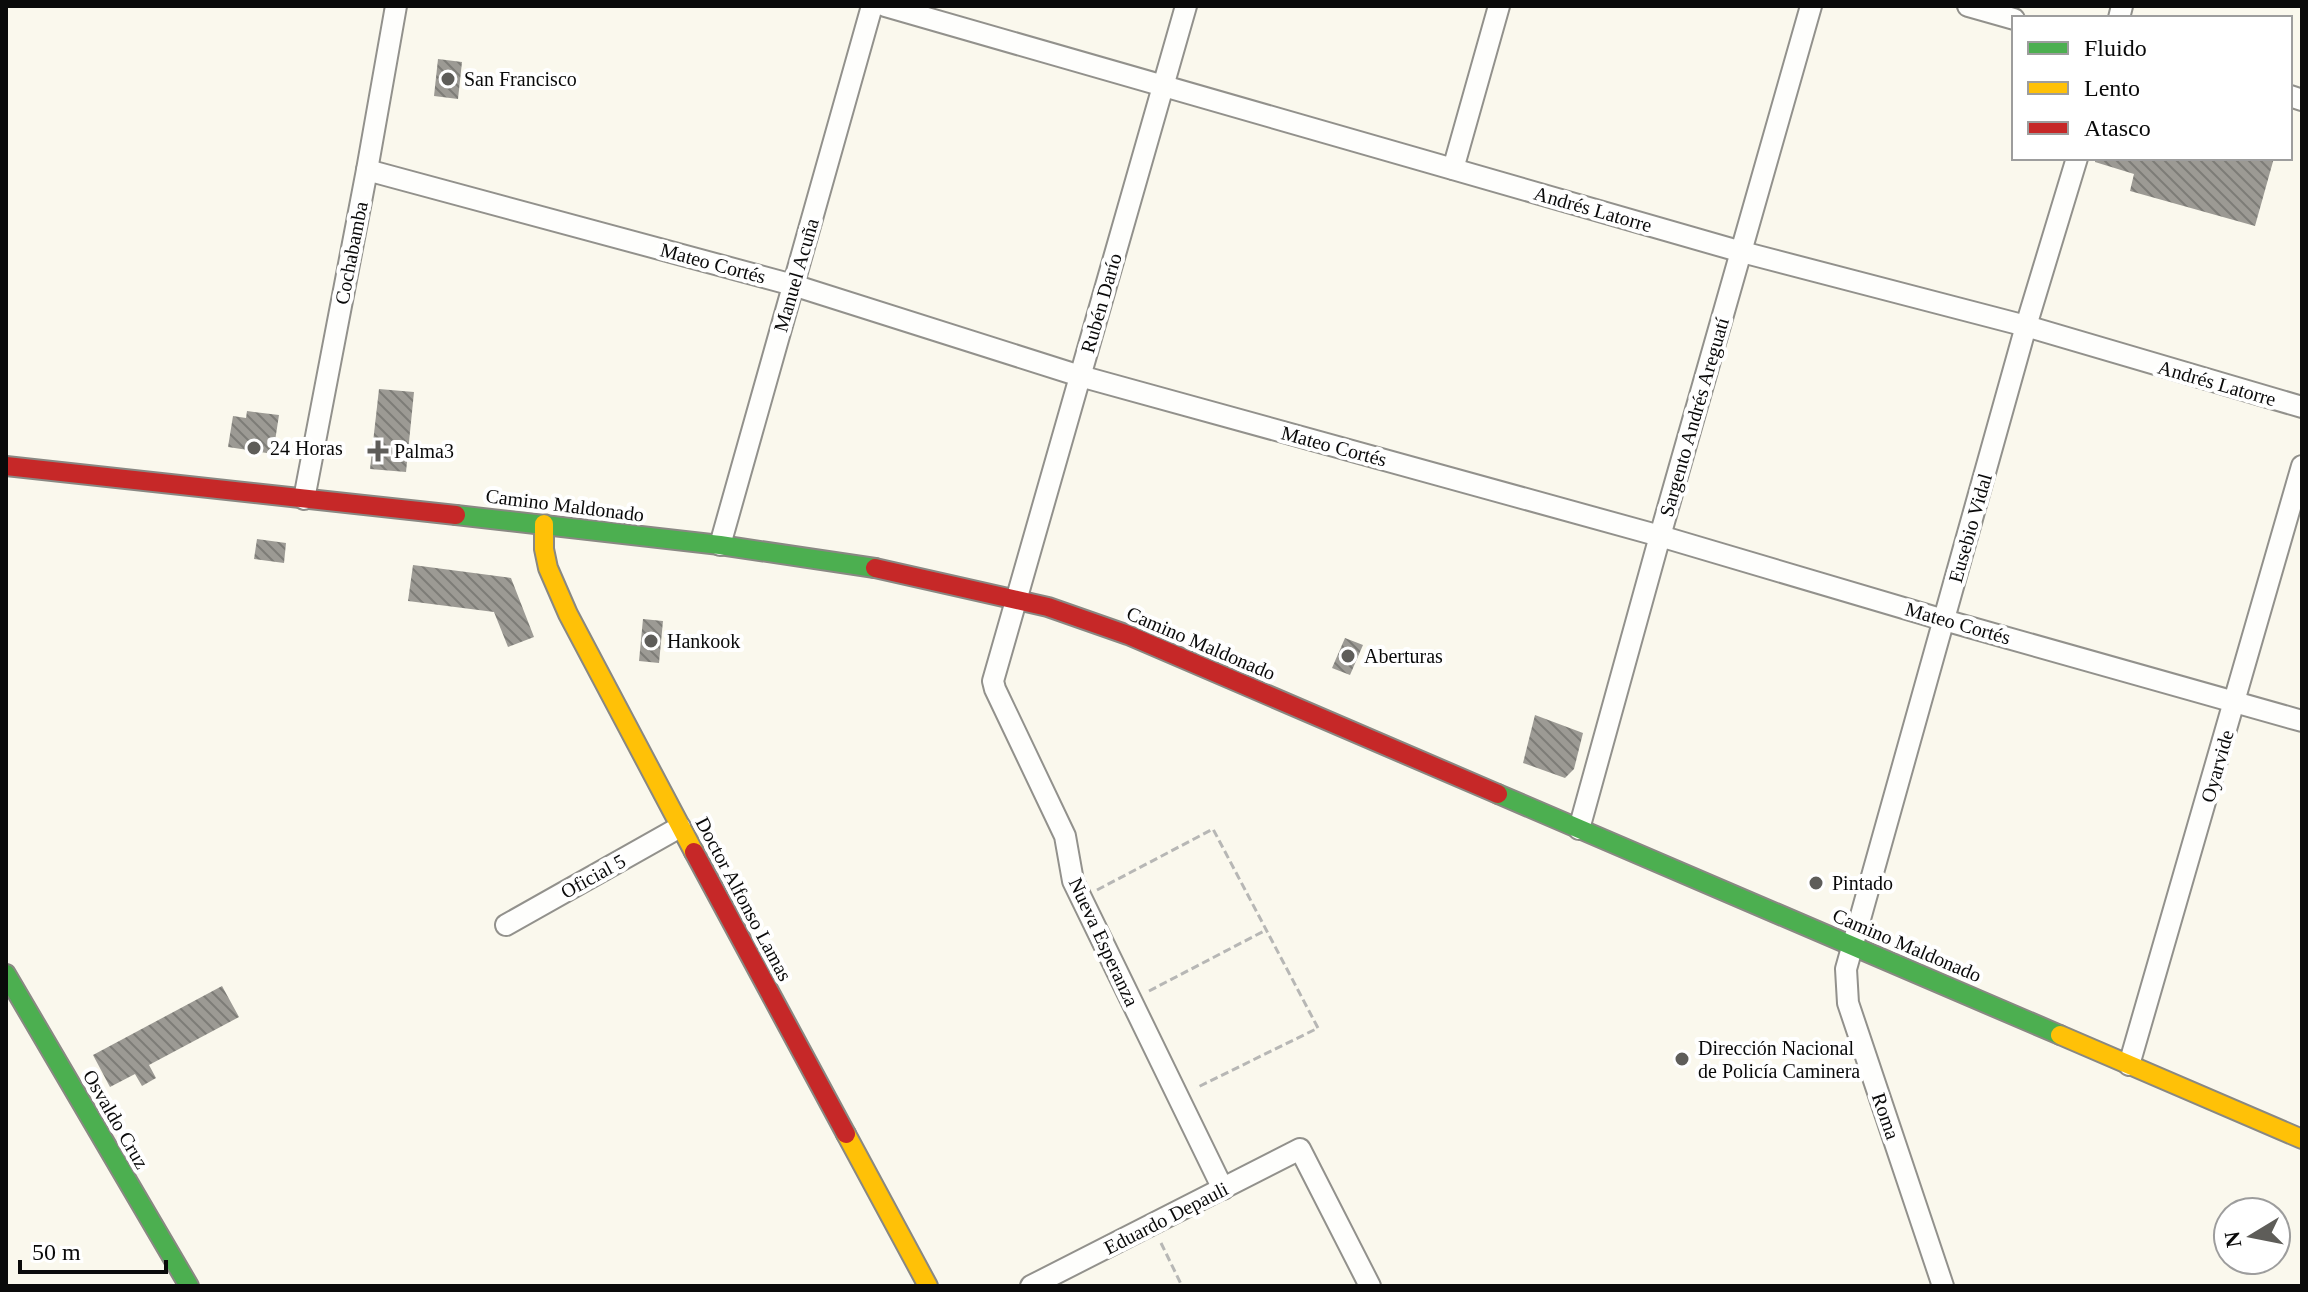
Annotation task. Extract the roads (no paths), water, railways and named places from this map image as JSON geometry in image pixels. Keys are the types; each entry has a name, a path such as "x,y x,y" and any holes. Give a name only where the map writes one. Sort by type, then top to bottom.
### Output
{"main road":[{"name":"Camino Maldonado","path":"6,466 720,545 864,566 1048,607 1128,635 2302,1139"},
{"name":"Doctor Alfonso Lamas","path":"544,524 548,568 563,602 680,827 928,1286"},
{"name":"Osvaldo Cruz","path":"6,974 189,1286"}],"street":[{"name":"Cochabamba","path":"304,499 396,6"},
{"name":"Manuel Acuña","path":"720,545 872,6"},
{"name":"Andrés Latorre","path":"885,6 1742,252 2026,326 2302,407"},
{"name":"Rubén Darío","path":"1018,600 1186,6"},
{"path":"1453,169 1499,6"},
{"name":"Sargento Andrés Areguatí","path":"1579,829 1811,6"},
{"path":"1968,6 2012,18"},
{"name":"Eusebio Vidal","path":"1854,945 2026,326 2076,160"},
{"name":"Mateo Cortés","path":"367,170 793,285 1080,376 1660,536 2302,721"},
{"name":"Oyarvide","path":"2129,1065 2302,466"},
{"name":"Nueva Esperanza","path":"1018,600 994,672 995,689 1065,836 1073,881 1223,1189"},
{"name":"Oficial 5","path":"506,925 680,827"},
{"name":"Roma","path":"1854,945 1846,969 1848,1003 1943,1286"},
{"name":"Eduardo Depauli","path":"1031,1286 1300,1149 1370,1286"}],"place":[{"name":"San Francisco","path":"448,79"},
{"name":"24 Horas","path":"254,448"},
{"name":"Palma3","path":"378,451"},
{"name":"Hankook","path":"651,641"},
{"name":"Aberturas","path":"1348,656"},
{"name":"Pintado","path":"1816,883"},
{"name":"Dirección Nacional de Policía Caminera","path":"1682,1059"}]}
